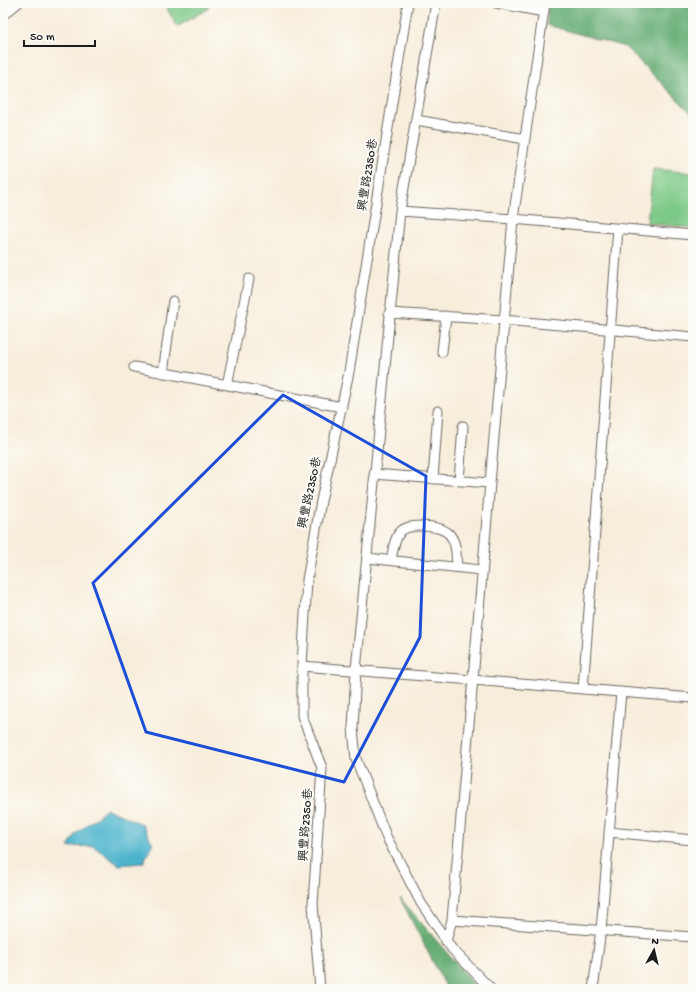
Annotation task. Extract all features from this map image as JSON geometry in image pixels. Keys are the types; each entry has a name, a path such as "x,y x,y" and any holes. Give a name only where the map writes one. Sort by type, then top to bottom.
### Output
{"street":[{"path":"3,15 18,3"},
{"name":"興豐路2350巷","path":"320,989 313,904 322,768 302,716 302,666 306,580 321,501 342,406 408,3"},
{"path":"436,3 400,211 389,313 356,670 353,728 356,759 386,836 421,903 452,949 491,989"},
{"path":"446,941 452,920 503,320 514,219 544,7 496,3"},
{"path":"416,120 525,139"},
{"path":"400,211 514,219 693,235"},
{"path":"583,689 618,228"},
{"path":"227,385 249,279"},
{"path":"163,373 173,301"},
{"path":"389,313 503,320 693,337"},
{"path":"442,352 446,316"},
{"path":"134,367 342,406"},
{"path":"433,479 438,411"},
{"path":"459,481 464,426"},
{"path":"374,474 489,483"},
{"path":"391,560 394,543 401,531 413,525 442,529 450,534 456,546 457,567"},
{"path":"367,558 482,570"},
{"path":"302,666 693,698"},
{"path":"593,989 601,930 621,692"},
{"path":"609,832 693,840"},
{"path":"452,920 693,937"}],"highlighted area":[{"path":"283,395 426,476 420,637 344,782 146,732 93,583"}],"green space":[{"path":"164,3 176,3 179,7 187,3 206,3 209,8 177,27"},
{"path":"548,3 693,3 693,115 625,47 547,25"},
{"path":"653,169 693,173 693,228 647,223"},
{"path":"400,898 478,989 447,989"}],"water":[{"path":"107,809 142,824 153,844 143,863 119,865 93,846 68,847 77,833"}]}
